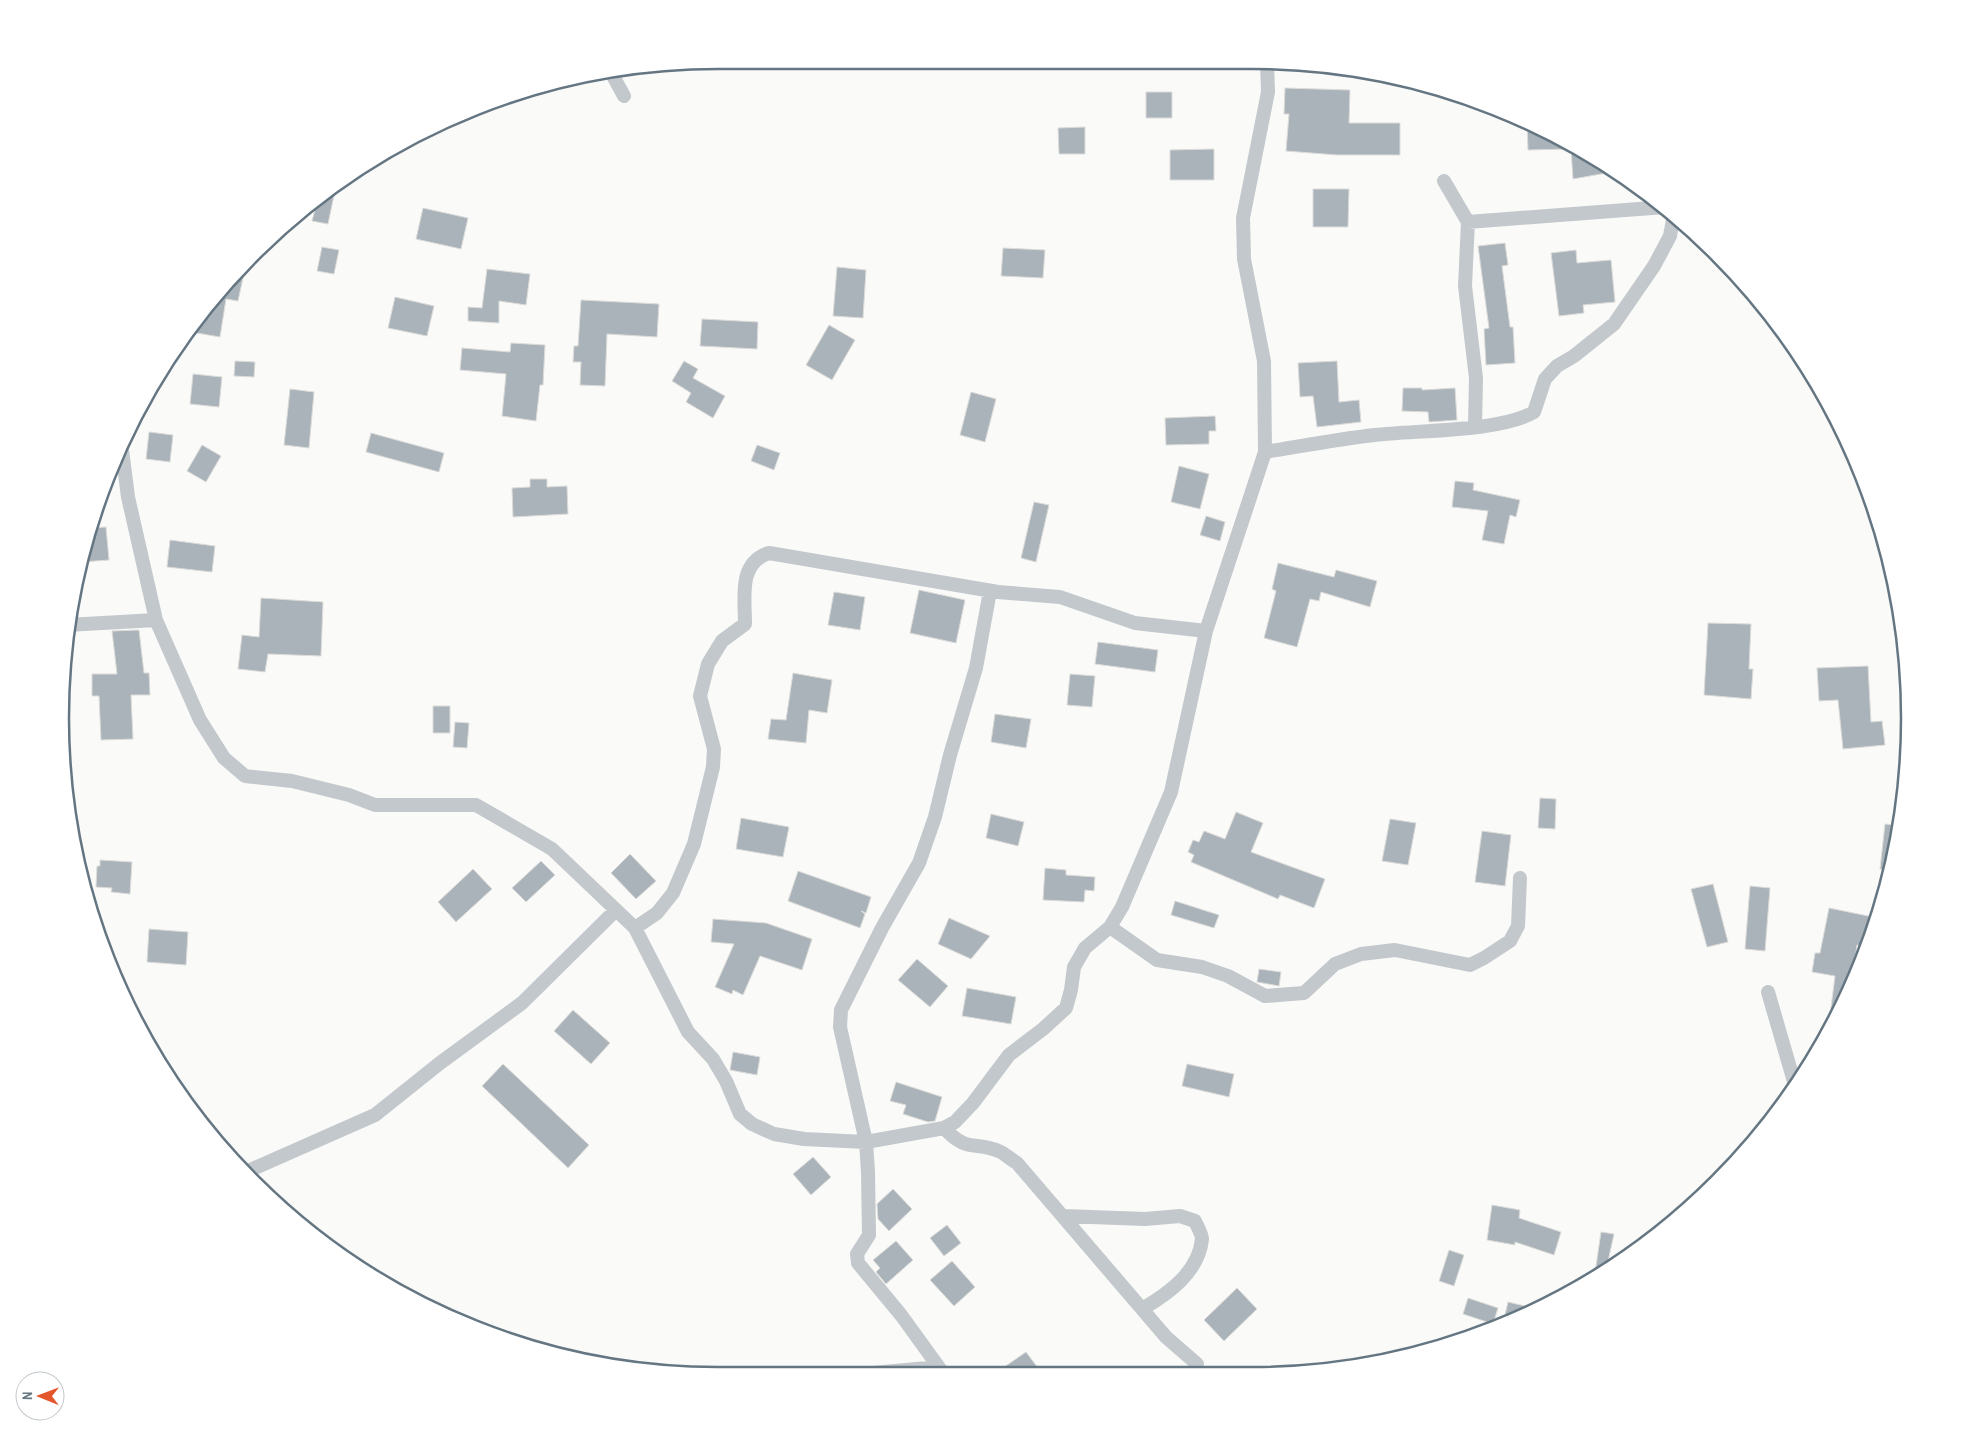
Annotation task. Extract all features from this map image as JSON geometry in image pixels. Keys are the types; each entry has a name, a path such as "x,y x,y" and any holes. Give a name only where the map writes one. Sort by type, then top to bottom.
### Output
{"street":[{"path":"124,458 128,497 156,620 200,720 224,758 245,776 292,781 349,795 375,805 476,805 552,848 635,928 688,1032 713,1059 726,1081 740,1114 752,1124 774,1134 804,1139 866,1142 944,1128 956,1122 973,1103 1009,1055 1043,1029 1066,1008 1074,967 1085,948 1110,928 1122,907 1171,792 1206,631 1266,452 1264,361 1244,259 1243,218 1268,92 1267,69"},
{"path":"614,77 624,96"},
{"path":"1444,181 1468,222 1465,286 1476,378 1475,426"},
{"path":"1468,222 1653,208"},
{"path":"1266,452 1375,435 1475,426 1523,419 1534,412 1545,379 1557,366 1574,356 1614,324 1654,266 1670,236 1672,224"},
{"path":"635,928 657,913 673,894 694,844 713,767 714,749 700,696 708,664 722,641 745,624 748,569 757,557 769,553 990,591 1060,597 1135,623 1206,631"},
{"path":"938,1367 901,1315 858,1263 858,1254 869,1234 866,1142 840,1027 841,1010 882,928 919,863 935,817 950,755 976,668 990,591"},
{"path":"75,625 156,620"},
{"path":"1110,928 1157,960 1202,967 1228,976 1265,996 1304,993 1335,964 1360,954 1395,950 1470,965 1484,958 1510,941 1518,926 1520,878"},
{"path":"252,1169 375,1115 440,1063 522,1003 616,910"},
{"path":"1768,992 1793,1078"},
{"path":"944,1128 955,1139 969,1146 1000,1152 1017,1163 1166,1337 1197,1364"},
{"path":"1064,1216 1145,1219 1180,1216 1195,1221 1202,1238 1195,1263 1169,1293 1142,1309"}],"building":[{"path":"1285,88 1350,90 1349,123 1400,123 1400,155 1337,155 1286,151 1289,114 1284,114"},
{"path":"1146,92 1172,92 1172,118 1146,118"},
{"path":"1085,127 1085,154 1059,154 1058,128"},
{"path":"1527,131 1564,149 1528,150"},
{"path":"1214,149 1214,180 1170,180 1170,150"},
{"path":"1571,153 1605,173 1573,179"},
{"path":"1313,189 1349,189 1348,227 1313,227"},
{"path":"334,195 328,224 312,221 315,210"},
{"path":"423,208 468,218 461,249 416,239"},
{"path":"1505,243 1508,265 1502,266 1510,327 1513,327 1515,363 1486,365 1484,329 1489,328 1478,246"},
{"path":"322,247 339,250 334,274 317,271"},
{"path":"1003,248 1045,250 1043,278 1001,276"},
{"path":"1576,250 1577,263 1611,260 1615,302 1583,305 1584,313 1559,316 1551,253"},
{"path":"837,267 866,270 863,318 833,316"},
{"path":"487,269 530,274 526,305 499,301 499,323 468,321 468,307 482,308"},
{"path":"243,276 238,301 226,299 220,337 196,333"},
{"path":"395,297 434,306 427,336 388,328"},
{"path":"581,300 659,304 657,337 607,334 605,386 580,385 581,362 573,362 574,346 578,346"},
{"path":"702,319 758,322 757,349 700,346"},
{"path":"829,325 855,340 832,380 806,365"},
{"path":"511,343 545,345 543,385 540,385 536,421 502,416 506,374 460,370 462,348 510,352"},
{"path":"235,361 255,362 254,377 234,376"},
{"path":"684,361 698,369 693,378 725,396 713,418 686,402 691,393 672,381"},
{"path":"1337,361 1339,402 1359,400 1361,422 1317,427 1313,396 1300,397 1298,363"},
{"path":"193,374 222,377 219,407 190,404"},
{"path":"1403,388 1422,388 1422,390 1455,388 1457,420 1429,422 1428,412 1402,411"},
{"path":"290,389 314,392 309,448 284,445"},
{"path":"971,392 996,399 985,442 960,435"},
{"path":"1215,416 1216,431 1209,431 1209,444 1166,445 1165,418"},
{"path":"149,432 173,435 170,462 146,459"},
{"path":"371,433 444,453 439,472 366,452"},
{"path":"202,445 221,456 206,482 187,471"},
{"path":"757,445 780,453 774,470 751,461"},
{"path":"1179,466 1209,474 1200,509 1171,502"},
{"path":"530,479 547,479 547,487 567,486 568,514 513,517 512,488 530,487"},
{"path":"1455,481 1474,483 1473,490 1520,500 1516,517 1510,515 1504,544 1482,540 1488,511 1452,507"},
{"path":"1034,502 1049,505 1036,562 1021,558"},
{"path":"1206,516 1225,522 1220,541 1200,535"},
{"path":"106,527 109,560 88,562 91,550 98,528"},
{"path":"170,540 215,546 212,572 167,567"},
{"path":"1278,563 1334,577 1336,570 1377,581 1370,607 1321,592 1319,601 1310,599 1297,647 1264,638 1276,591 1272,589"},
{"path":"919,590 965,600 956,643 910,633"},
{"path":"834,592 865,597 860,630 828,625"},
{"path":"261,598 323,602 321,656 268,654 265,672 238,669 242,635 259,637"},
{"path":"1708,623 1751,624 1749,669 1753,669 1751,699 1704,695"},
{"path":"139,630 144,673 149,673 150,695 131,695 133,739 101,740 99,696 92,696 92,674 117,674 112,631"},
{"path":"1098,642 1158,650 1155,672 1095,664"},
{"path":"1868,666 1871,722 1882,721 1885,745 1843,749 1838,700 1819,701 1817,668"},
{"path":"793,673 832,680 827,713 809,710 806,743 768,739 771,719 786,720"},
{"path":"1070,674 1095,676 1092,707 1067,705"},
{"path":"433,706 450,706 450,733 433,733"},
{"path":"995,714 1031,719 1026,748 991,742"},
{"path":"455,722 469,723 467,748 453,747"},
{"path":"1540,798 1556,799 1555,829 1538,828"},
{"path":"1236,812 1263,823 1251,852 1325,879 1314,908 1280,895 1278,899 1191,862 1194,855 1188,852 1193,840 1199,842 1204,831 1225,839"},
{"path":"991,814 1024,822 1018,846 986,838"},
{"path":"741,818 789,827 783,857 736,849"},
{"path":"1390,819 1416,823 1408,865 1382,861"},
{"path":"1885,824 1892,825 1883,870 1880,869"},
{"path":"1482,831 1511,835 1505,886 1475,882"},
{"path":"630,854 656,881 636,899 611,873"},
{"path":"100,860 132,862 130,894 111,892 112,888 96,887 97,866 100,866"},
{"path":"541,861 555,875 526,902 512,888"},
{"path":"1045,868 1066,870 1066,875 1095,877 1094,891 1085,890 1084,902 1043,900"},
{"path":"473,869 492,889 456,922 438,902"},
{"path":"798,871 871,897 866,913 861,911 865,914 860,928 788,901"},
{"path":"1713,884 1728,942 1707,947 1691,889"},
{"path":"1750,886 1770,888 1765,951 1745,949"},
{"path":"1175,901 1219,915 1214,928 1171,915"},
{"path":"1829,908 1870,916 1860,946 1857,945 1852,966 1830,1012 1835,976 1812,972 1815,953 1820,953"},
{"path":"949,918 990,936 971,959 938,944"},
{"path":"713,919 766,923 812,939 802,970 760,956 743,995 733,990 732,994 715,987 734,944 711,942"},
{"path":"149,929 188,932 186,965 147,962"},
{"path":"917,959 948,986 930,1007 898,980"},
{"path":"1259,969 1281,972 1279,986 1257,982"},
{"path":"967,988 1016,997 1011,1024 962,1016"},
{"path":"573,1010 610,1043 591,1064 554,1031"},
{"path":"733,1052 760,1057 757,1075 730,1070"},
{"path":"503,1064 589,1145 568,1168 482,1086"},
{"path":"1187,1064 1234,1074 1229,1097 1182,1086"},
{"path":"896,1082 942,1097 935,1121 928,1122 903,1114 906,1105 890,1101"},
{"path":"813,1157 831,1177 811,1195 793,1174"},
{"path":"893,1189 912,1209 889,1231 878,1219 877,1204"},
{"path":"1492,1205 1520,1210 1519,1218 1561,1232 1554,1255 1515,1242 1515,1245 1487,1240"},
{"path":"947,1225 961,1243 944,1256 930,1238"},
{"path":"1601,1232 1614,1234 1608,1261 1596,1269"},
{"path":"896,1241 913,1260 886,1284 876,1272 880,1268 873,1260"},
{"path":"1449,1250 1464,1255 1454,1286 1439,1281"},
{"path":"952,1261 975,1287 954,1306 930,1280"},
{"path":"1237,1288 1257,1309 1224,1341 1204,1320"},
{"path":"1468,1298 1498,1308 1494,1320 1488,1322 1463,1314"},
{"path":"1508,1302 1526,1306 1505,1316"},
{"path":"1026,1352 1037,1367 1004,1367"}]}
